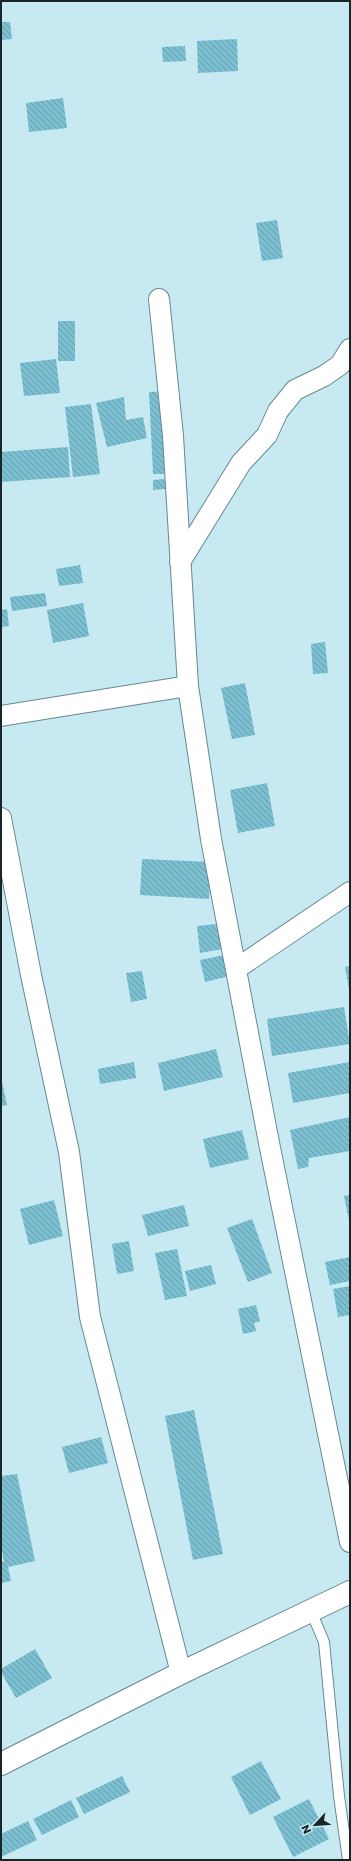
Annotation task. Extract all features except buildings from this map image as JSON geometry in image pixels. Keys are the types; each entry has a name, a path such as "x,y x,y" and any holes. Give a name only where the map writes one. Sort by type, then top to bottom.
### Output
{"highway":[{"path":"1,1764 181,1673 350,1592"}],"street":[{"path":"159,299 172,436 188,686 211,839 272,1156 350,1542"},
{"path":"180,562 242,463 267,435 278,411 295,390 324,376 340,365 350,349"},
{"path":"1,716 188,686"},
{"path":"1,818 31,975 69,1152 90,1317 181,1673"},
{"path":"236,969 350,892"}],"lane":[{"path":"311,1611 324,1642 339,1796 348,1860"}]}
